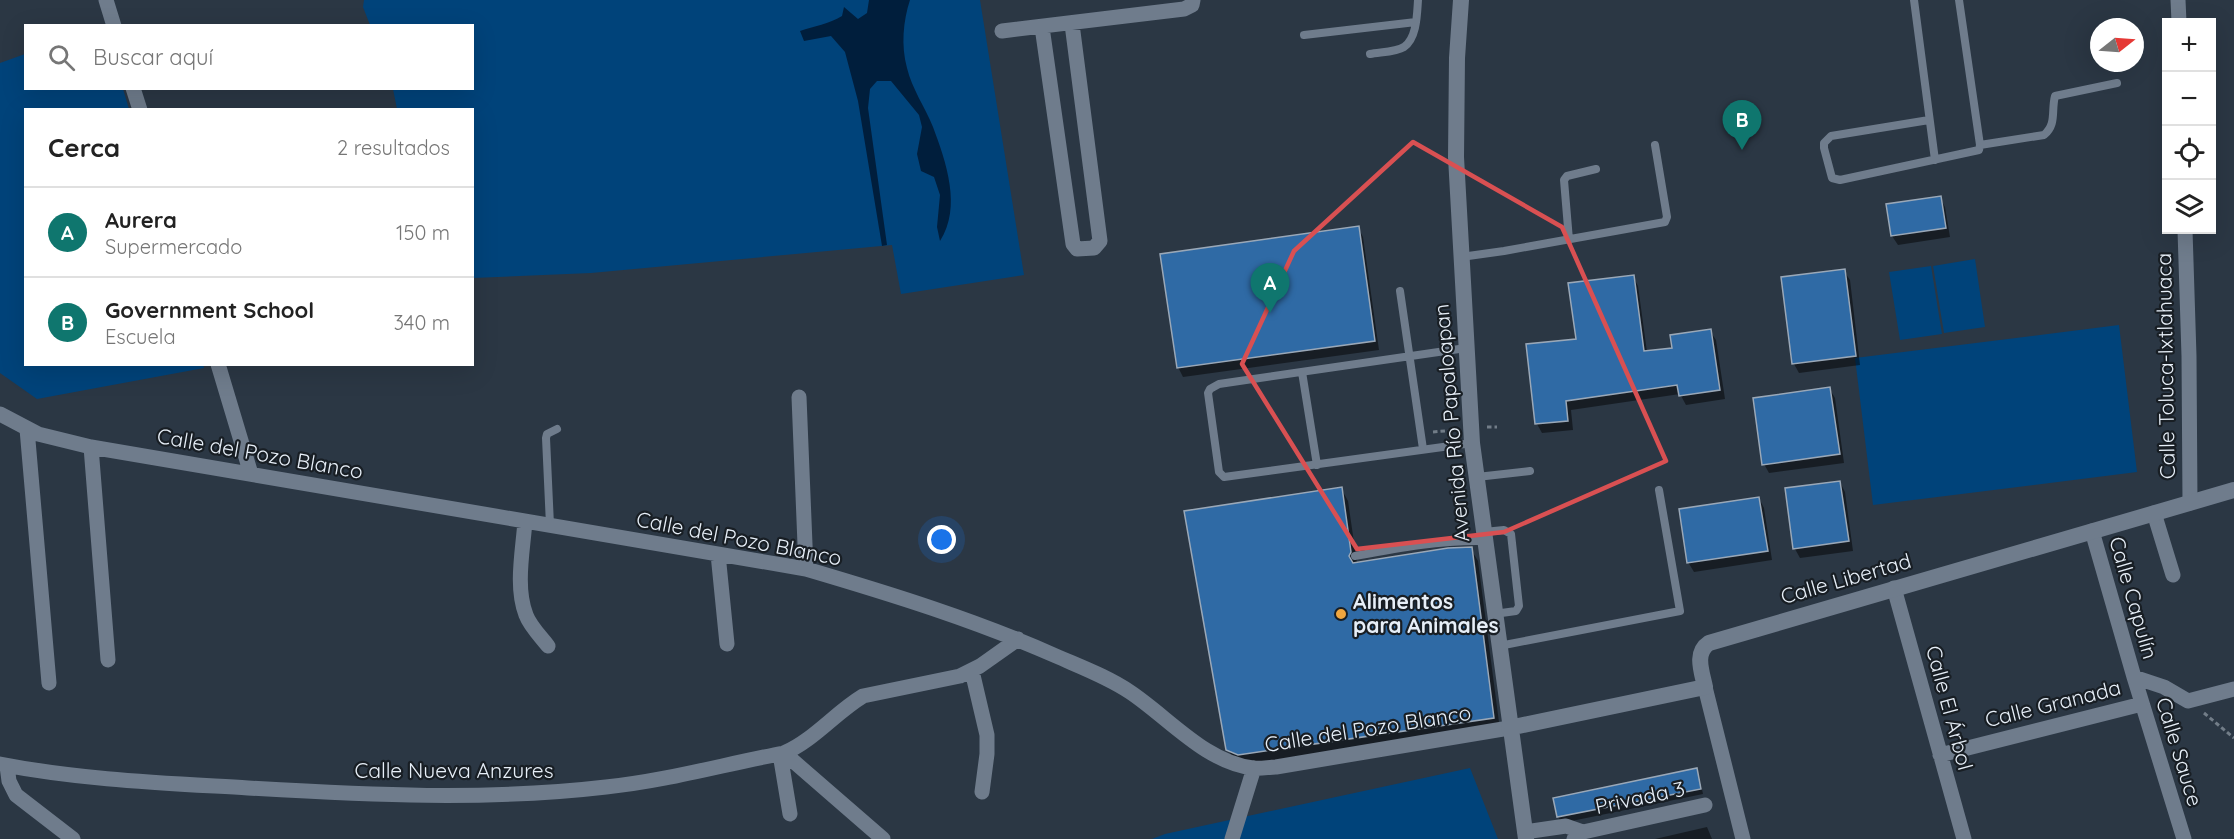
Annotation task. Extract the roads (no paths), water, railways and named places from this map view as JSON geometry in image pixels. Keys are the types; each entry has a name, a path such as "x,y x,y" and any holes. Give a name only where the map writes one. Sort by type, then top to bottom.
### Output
{"main road":[{"name":"Avenida Río Papaloapan","path":"1461,0 1456,101 1461,257 1472,443 1525,836"},
{"name":"Calle Libertad","path":"1705,687 1699,660 1702,651 1709,643 2234,490"},
{"path":"1509,728 1705,687"}],"street":[{"path":"106,0 113,24"},
{"path":"1002,31 1184,9 1189,8 1193,0"},
{"path":"2178,0 2179,18"},
{"path":"1042,27 1073,244 1081,250 1094,248 1100,241 1072,24"},
{"path":"135,90 139,108"},
{"name":"Calle Toluca-Ixtlahuaca","path":"2185,234 2190,503"},
{"path":"219,366 251,474"},
{"path":"799,398 806,569"},
{"name":"Calle del Pozo Blanco","path":"0,414 27,429 58,440 91,447 806,569 894,594 969,619 1018,639 1110,680 1151,707 1208,751 1228,761 1254,768 1276,767 1509,728"},
{"path":"27,429 49,683"},
{"path":"91,447 108,660"},
{"path":"2154,513 2173,575"},
{"path":"525,520 521,584 523,602 526,617 548,646"},
{"name":"Calle Capulín","path":"2092,531 2134,677"},
{"path":"718,554 727,644"},
{"name":"Calle El Árbol","path":"1894,588 1964,839"},
{"name":"Calle Nueva Anzures","path":"4,765 57,775 312,792 510,795 638,783 782,754 803,743 863,696 945,680 972,671 1018,639"},
{"path":"972,671 987,735 982,792"},
{"path":"2134,677 2164,687 2188,701 2234,689"},
{"name":"Calle Sauce","path":"2134,677 2184,839"},
{"path":"1705,687 1743,839"},
{"name":"Calle Granada","path":"1940,755 2142,704"},
{"path":"782,754 790,814"},
{"path":"782,754 883,839"},
{"path":"4,765 16,795 73,839"},
{"path":"1232,839 1254,768"},
{"name":"Privada 3","path":"1525,836 1566,826 1579,835 1705,805"}],"lane":[{"path":"1370,54 1402,48 1409,42 1416,22 1418,0"},
{"path":"1914,0 1935,160"},
{"path":"1929,120 1831,136 1824,143 1830,175 1835,180 1979,150 1959,0"},
{"path":"1304,35 1416,22"},
{"path":"1980,145 2044,135 2050,130 2054,121 2055,96 2117,83"},
{"path":"1461,257 1665,222 1667,217 1655,144"},
{"path":"1569,240 1563,180 1567,176 1596,169"},
{"path":"1400,291 1423,449"},
{"path":"1466,348 1213,386 1208,393 1219,472 1224,477 1472,443"},
{"path":"1302,372 1317,465"},
{"path":"550,525 546,434 557,429"},
{"path":"1475,477 1530,471"},
{"path":"1498,646 1680,611 1659,490"},
{"path":"1355,556 1427,543 1483,537 1507,530 1511,534 1519,606 1516,611 1494,614"}],"place":[{"name":"Government School","path":"1742,150"},
{"name":"Aurera","path":"1270,313"},
{"name":"Alimentos para Animales","path":"1341,614"}]}
